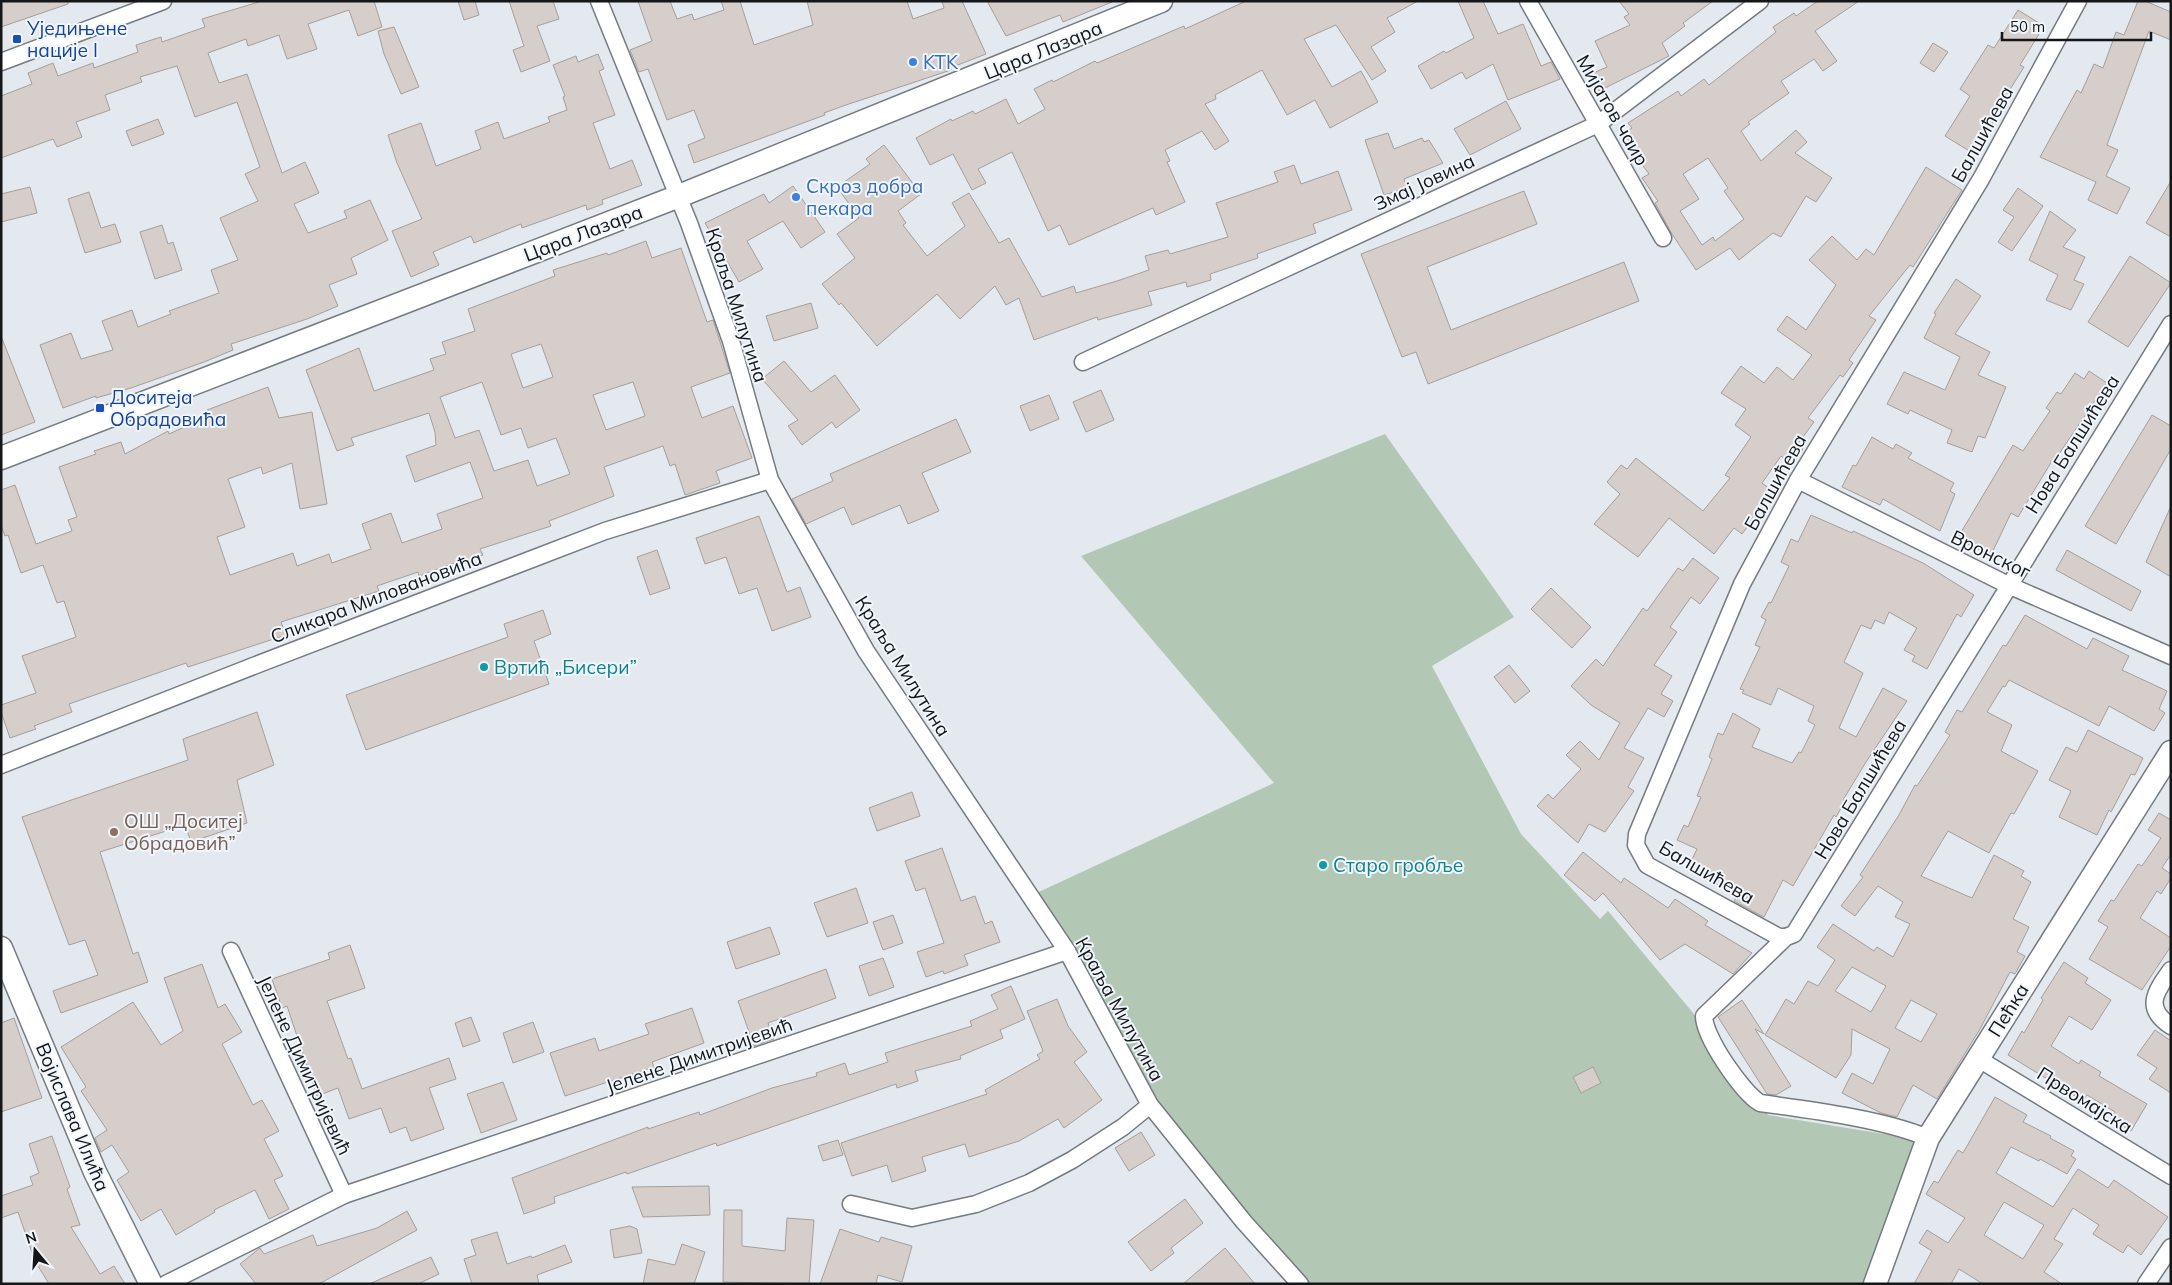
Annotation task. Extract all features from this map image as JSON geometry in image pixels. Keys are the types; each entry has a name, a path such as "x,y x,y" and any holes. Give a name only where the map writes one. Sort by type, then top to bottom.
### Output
{"main road":[{"name":"Цара Лазара","path":"1,458 679,196 1161,1"},
{"name":"Пећка","path":"1875,1284 1928,1138 2171,752"},
{"name":"Војислава Илића","path":"1,948 95,1172 151,1284"}],"street":[{"path":"1,62 163,1"},
{"name":"Краља Милутина","path":"599,1 679,196 731,341 770,480 866,651 1066,951 1150,1105 1244,1222 1300,1284"},
{"name":"Мијатов чаир","path":"1528,1 1664,238"},
{"name":"Змај Јовина","path":"1083,362 1598,124 1760,1"},
{"name":"Балшићева","path":"1786,937 1779,937 1647,865 1636,845 1640,825 1742,584 1798,480 1980,179 2078,1"},
{"name":"Нова Балшићева","path":"1928,1138 1883,1124 1760,1102 1753,1099 1740,1084 1706,1031 1704,1016 1786,937 1794,934 2171,324"},
{"name":"Сликара Миловановића","path":"1,766 256,665 606,531 770,480"},
{"name":"Вронског","path":"1798,480 2008,585 2171,656"},
{"name":"Јелене Димитријевић","path":"230,951 344,1195"},
{"name":"Јелене Димитријевић","path":"166,1284 344,1195 1066,951"},
{"path":"2171,970 2158,989 2154,1000 2155,1011 2162,1020 2171,1026"},
{"name":"Првомајска","path":"1977,1058 2171,1176"},
{"path":"851,1204 912,1218 976,1204 1028,1183 1072,1160 1110,1136 1150,1105"},
{"path":"2146,1284 2171,1247"}],"green space":[{"name":"Старо гробље","path":"1385,434 1514,617 1432,666 1521,834 1600,919 1608,911 1709,1032 1768,1115 1927,1141 1875,1284 1300,1284 1150,1105 1030,896 1274,783 1081,556"}],"building":[{"path":"1,1 68,1 68,4 1,27"},
{"path":"262,1 374,1 382,27 358,36 349,10 308,24 317,49 287,59 279,35 248,46 246,39 208,53 219,83 247,74 282,173 305,162 319,193 294,204 308,233 347,218 344,211 370,200 388,240 351,258 357,274 329,285 338,306 307,319 231,344 233,350 204,362 131,388 96,398 96,396 63,408 40,345 71,333 81,359 113,350 102,321 132,310 138,327 171,314 169,311 219,293 211,270 238,260 220,218 258,201 245,174 260,167 237,102 195,117 177,66 140,77 142,82 105,95 110,110 76,122 82,137 57,147 53,139 1,158 1,96 32,84 28,73 53,63 58,76 93,63 94,68 138,52 136,45 161,37 162,42 205,27 202,19"},
{"path":"458,1 475,1 479,15 464,20"},
{"path":"509,1 553,1 559,19 537,26 550,61 521,72 513,50 524,46"},
{"path":"638,1 670,1 677,19 692,14 694,20 724,10 721,1 740,1 754,45 813,25 807,1 907,1 913,19 944,8 942,1 962,1 986,54 950,68 951,70 843,106 824,113 825,115 694,163 688,145 705,138 694,110 667,120 648,69 639,72 630,50 652,41"},
{"path":"987,1 1112,2 1063,22 1060,15 1006,36"},
{"path":"1246,1 1418,1 1387,18 1395,32 1371,47 1386,71 1372,80 1336,25 1304,39 1332,87 1361,71 1378,102 1330,128 1315,100 1287,115 1262,70 1215,95 1216,99 1205,104 1229,141 1215,150 1202,131 1165,150 1170,161 1167,162 1185,202 1156,215 1153,208 1069,245 1060,225 1048,231 1012,152 978,169 986,183 972,190 953,154 930,165 916,138 951,119 952,121 973,111 975,114 1006,99 1018,124 1045,109 1034,89 1052,80 1053,82 1095,61 1097,63 1184,26 1185,29"},
{"path":"1458,1 1483,1 1498,34 1523,24 1541,66 1551,62 1560,79 1508,100 1493,64 1466,79 1462,72 1431,89 1418,66 1444,51 1446,53 1474,38"},
{"path":"1619,1 1713,1 1683,23 1685,26 1662,43 1669,56 1599,91 1591,74 1607,67 1595,41 1630,25 1624,17 1629,14"},
{"path":"1818,1 1859,1 1815,31 1837,61 1823,71 1814,59 1781,81 1789,93 1748,122 1750,124 1741,131 1761,161 1796,130 1807,142 1795,153 1832,178 1816,202 1806,196 1781,237 1773,233 1739,260 1730,248 1696,270 1672,234 1655,203 1658,201 1642,178 1649,174 1631,149 1633,147 1624,133 1632,128 1628,123 1678,91 1681,96 1704,79 1709,85 1776,32 1773,27 1794,13 1796,16","holes":["1708,158 1728,188 1724,191 1744,219 1715,241 1713,237 1702,245 1680,211 1699,199 1683,174"]},
{"path":"2138,1 2145,1 2171,12 2171,40 2149,31 2107,145 2118,150 2106,176 2130,188 2117,214 2088,200 2096,182 2040,157 2077,90 2081,93 2094,64 2103,68 2116,32 2124,35"},
{"path":"2018,10 2044,26 2020,65 2024,67 2009,91 2011,92 1974,154 1945,136 1970,96 1960,89 1988,45 1994,48"},
{"path":"394,27 419,87 401,94 384,54 378,31"},
{"path":"1933,43 1948,52 1934,72 1920,63"},
{"path":"598,54 604,69 599,71 615,115 593,123 610,169 632,160 642,185 602,200 603,204 587,210 586,205 522,228 521,224 474,243 471,236 433,252 439,265 411,277 392,231 422,219 397,163 388,135 421,123 436,166 481,149 475,131 498,122 504,139 550,122 548,117 567,110 563,97 565,96 553,65 576,56 578,62"},
{"path":"1506,101 1521,129 1470,155 1454,129"},
{"path":"158,119 164,134 132,146 126,131"},
{"path":"1388,133 1394,149 1422,138 1424,142 1429,140 1443,163 1404,179 1407,188 1384,195 1365,140"},
{"path":"884,145 921,194 898,211 906,223 903,225 927,256 965,226 952,203 969,193 999,243 1009,238 1042,297 1074,286 1076,293 1117,281 1149,270 1145,256 1168,250 1170,254 1228,237 1216,203 1278,182 1274,172 1294,165 1301,184 1338,171 1352,210 1313,224 1316,233 1257,254 1258,258 1210,274 1211,280 1187,287 1186,282 1148,292 1152,305 1098,320 1097,317 1034,340 1019,298 1006,305 995,286 960,319 937,294 877,346 841,303 839,305 822,284 855,258 837,234 859,218 837,187 870,164 866,159"},
{"path":"1926,167 1962,190 1913,267 1910,265 1869,316 1876,320 1849,360 1853,363 1843,377 1840,375 1808,418 1814,422 1797,445 1803,449 1792,464 1781,456 1762,483 1774,492 1742,534 1734,528 1714,554 1669,518 1638,557 1594,524 1620,494 1607,482 1621,465 1627,469 1636,458 1703,511 1730,478 1725,475 1751,437 1735,425 1746,409 1721,393 1741,366 1764,383 1777,367 1793,380 1812,355 1777,330 1787,316 1806,330 1836,285 1809,260 1832,236 1857,260 1866,249 1874,255"},
{"path":"2171,181 2171,237 2146,223"},
{"path":"793,186 825,232 801,248 783,221 747,241 763,269 739,282 705,223 764,194 769,203"},
{"path":"30,187 37,213 1,222 1,194"},
{"path":"2018,188 2043,206 2012,251 1998,242 2014,217 2003,210"},
{"path":"1524,191 1537,224 1427,267 1451,330 1624,262 1639,301 1428,384 1416,352 1402,357 1361,254"},
{"path":"89,192 101,228 115,224 121,242 85,253 68,199"},
{"path":"2050,211 2076,230 2063,247 2085,257 2074,280 2084,284 2071,310 2046,300 2058,275 2029,260"},
{"path":"162,225 168,244 173,242 182,270 155,279 140,232"},
{"path":"646,241 652,258 681,248 707,322 713,320 730,373 691,387 702,418 733,406 752,458 716,471 720,483 685,495 675,464 670,466 663,446 604,467 614,496 549,521 551,526 480,549 483,555 455,565 454,563 419,576 418,572 377,586 379,591 281,622 286,635 188,667 186,663 69,704 72,712 34,726 36,729 10,738 1,712 1,705 36,693 22,656 76,637 64,601 57,603 43,565 21,573 8,535 5,536 1,525 1,490 15,485 36,544 72,531 68,520 77,517 59,467 96,454 94,451 121,442 125,454 168,431 169,434 209,416 207,410 268,387 279,418 312,412 327,504 300,509 292,463 263,474 261,467 228,479 245,527 217,537 230,575 293,553 297,566 329,554 332,563 371,549 362,524 391,513 402,543 442,529 437,514 483,498 470,462 415,482 406,456 436,445 435,432 429,413 351,438 354,445 337,451 306,370 359,348 374,391 434,370 430,359 446,354 442,342 475,331 468,309 555,276 553,270 607,253 608,255","holes":["541,344 553,377 523,388 511,354","482,382 501,435 521,428 528,448 556,438 570,474 537,486 528,460 494,471 479,430 455,438 440,397","633,382 645,416 606,430 593,395"]},
{"path":"2130,256 2171,283 2128,347 2088,322"},
{"path":"1956,279 1981,296 1955,334 1990,352 1978,375 2006,387 1985,438 1978,436 1972,452 1947,443 1952,430 1910,410 1908,414 1887,404 1904,372 1945,390 1960,357 1924,338 1936,314 1934,313"},
{"path":"811,303 818,328 774,341 766,316"},
{"path":"1,336 35,422 1,435"},
{"path":"784,361 811,392 835,375 860,410 836,428 832,422 802,445 788,426 798,420 762,379"},
{"path":"2089,371 2107,383 2057,457 2055,456 2018,517 2011,513 1991,555 1957,539 2013,445 2023,451 2050,411 2046,408 2057,392 2061,394 2075,373 2084,379"},
{"path":"1101,390 1114,420 1086,432 1073,402"},
{"path":"1049,395 1059,419 1030,431 1020,406"},
{"path":"2152,415 2171,426 2171,449 2116,544 2085,526"},
{"path":"956,419 971,452 922,473 939,511 908,524 900,505 852,525 844,507 806,524 792,499 833,481 830,474"},
{"path":"1872,437 1893,449 1896,444 1912,453 1908,458 1954,483 1950,491 1955,494 1940,531 1883,499 1880,505 1842,487 1853,465 1856,466"},
{"path":"2171,506 2171,577 2146,562"},
{"path":"1811,515 1852,533 1853,531 1923,563 1974,595 1961,617 1957,614 1927,669 1912,661 1915,656 1904,650 1917,628 1889,612 1884,624 1875,620 1871,629 1861,625 1844,662 1863,673 1839,728 1856,737 1883,688 1907,701 1866,762 1843,800 1845,801 1836,817 1834,815 1793,886 1783,880 1764,917 1734,901 1738,894 1687,870 1697,849 1677,840 1684,825 1688,827 1701,797 1697,796 1712,759 1709,757 1718,733 1723,735 1733,713 1760,729 1752,747 1792,763 1799,752 1801,753 1815,725 1808,721 1814,706 1778,688 1771,705 1742,693 1744,690 1740,689 1760,647 1755,645 1766,620 1761,617 1769,602 1771,603 1789,566 1781,562 1791,539 1798,542"},
{"path":"759,516 787,592 800,587 811,617 772,631 757,588 739,594 726,557 705,564 696,538"},
{"path":"657,550 670,588 650,595 637,557"},
{"path":"2067,550 2141,591 2131,611 2056,570"},
{"path":"1693,558 1719,578 1700,604 1691,597 1670,627 1677,632 1654,665 1672,676 1661,694 1673,701 1664,717 1648,708 1624,748 1644,758 1628,787 1634,791 1605,832 1589,824 1578,843 1537,806 1548,794 1553,799 1581,769 1566,755 1580,741 1599,760 1620,723 1591,705 1571,686 1596,659 1603,666 1643,608 1647,611 1678,568 1683,571"},
{"path":"1551,588 1591,627 1572,648 1531,609"},
{"name":"Вртић „Бисери”","path":"543,610 551,634 534,641 549,684 366,750 346,695 508,637 504,624"},
{"path":"2025,615 2087,649 2093,638 2129,656 2122,670 2167,691 2159,709 2165,713 2154,731 2109,706 2099,726 2009,680 2005,687 2003,686 1987,712 2012,725 2001,751 2038,771 2014,814 2011,813 1989,853 1948,831 1921,876 1972,898 1994,855 2024,871 2021,876 2031,882 2013,919 2029,927 2017,952 2025,956 2015,974 2010,972 1980,1029 1937,1099 1913,1085 1897,1117 1881,1113 1842,1093 1852,1073 1873,1084 1890,1049 1852,1029 1851,1055 1836,1078 1765,1035 1786,999 1794,1004 1808,981 1818,986 1835,960 1817,947 1833,924 1874,951 1877,947 1893,957 1910,924 1895,917 1903,902 1878,886 1855,916 1841,906 1863,877 1860,875 1899,815 1915,785 1917,786 1950,735 1945,732 1957,710 1962,712 2003,645 2006,646","holes":["1852,967 1886,986 1871,1012 1835,991","1911,1000 1937,1014 1921,1042 1895,1028"]},
{"path":"1509,665 1530,691 1515,703 1494,677"},
{"name":"ОШ „Доситеј Обрадовић”","path":"257,712 274,765 237,780 247,823 191,842 185,825 100,852 133,954 138,952 148,982 61,1013 53,991 98,975 85,940 69,945 22,817 188,760 183,739"},
{"path":"2088,730 2143,758 2135,775 2131,774 2111,812 2109,810 2097,835 2059,817 2071,791 2049,780 2066,747 2077,752"},
{"path":"912,792 920,816 877,831 869,808"},
{"path":"2159,813 2171,820 2171,854 2162,868 2171,874 2171,878 2161,894 2157,891 2140,918 2171,938 2171,946 2142,990 2089,959 2108,927 2098,921 2111,900 2114,901 2138,864 2142,866 2161,838 2148,830"},
{"path":"942,848 961,901 975,896 985,924 992,921 1000,942 964,955 968,965 944,974 943,971 926,977 917,952 944,943 925,888 916,891 905,861"},
{"path":"1583,852 1621,883 1624,878 1668,908 1675,899 1708,921 1705,925 1752,953 1733,974 1685,944 1660,960 1603,893 1595,901 1564,875"},
{"path":"856,888 868,923 827,937 814,903"},
{"path":"893,915 903,943 883,950 873,922"},
{"path":"770,927 780,954 736,969 727,942"},
{"path":"350,945 365,988 327,1001 348,1059 351,1058 362,1089 449,1058 456,1079 429,1088 444,1129 411,1141 406,1127 390,1133 381,1108 349,1119 338,1088 317,1096 287,1006 282,1008 272,979 330,959 328,953"},
{"path":"883,958 894,987 869,996 859,966"},
{"path":"2064,962 2088,978 2085,983 2111,1000 2092,1030 2069,1016 2051,1046 2079,1064 2081,1060 2101,1072 2099,1076 2147,1104 2131,1131 2111,1119 2115,1112 2087,1095 2083,1101 2008,1055 2022,1031 2024,1033 2043,1000 2041,998"},
{"path":"202,964 218,1008 225,1004 242,1032 222,1044 253,1105 262,1100 279,1131 264,1139 283,1176 274,1180 289,1209 269,1219 255,1190 214,1210 215,1212 176,1235 161,1209 141,1221 117,1180 129,1172 112,1145 101,1152 95,1138 107,1130 81,1091 86,1087 61,1047 133,1002 161,1045 183,1031 164,978"},
{"path":"826,969 836,998 768,1023 774,1039 754,1046 738,1001"},
{"path":"1011,986 1025,1019 1000,1030 1003,1038 960,1056 961,1059 915,1071 918,1081 897,1088 896,1084 717,1146 716,1143 627,1174 626,1172 554,1197 555,1203 524,1214 512,1178 648,1127 648,1129 699,1112 700,1115 772,1088 817,1076 816,1073 845,1063 849,1075 888,1062 885,1053 972,1026 970,1021 998,1009 991,995"},
{"path":"1057,999 1068,1026 1087,1052 1074,1062 1102,1100 1064,1128 1058,1119 1019,1141 969,1157 965,1144 922,1157 926,1171 892,1182 887,1165 852,1176 841,1143 987,1094 985,1090 1040,1059 1037,1055 1043,1051 1027,1011"},
{"path":"1742,1000 1764,1034 1755,1029 1791,1086 1776,1095 1767,1094 1718,1017"},
{"path":"692,1008 704,1043 652,1062 654,1067 565,1096 550,1053 595,1038 599,1051 649,1034 645,1024"},
{"path":"471,1017 480,1041 463,1047 455,1023"},
{"path":"14,1018 42,1098 1,1112 1,1023"},
{"path":"533,1022 544,1052 513,1063 503,1033"},
{"path":"2155,1030 2171,1041 2171,1093 2149,1079 2157,1068 2137,1055"},
{"path":"1593,1067 1601,1083 1581,1093 1573,1077"},
{"path":"503,1082 517,1120 481,1133 467,1094"},
{"path":"1995,1097 2027,1115 2023,1122 2051,1136 2050,1138 2074,1151 2071,1156 2076,1159 2067,1174 2040,1159 2039,1161 2011,1147 1996,1173 2053,1207 2078,1169 2108,1188 2114,1180 2168,1217 2141,1255 2128,1245 2123,1253 2093,1234 2099,1225 2073,1208 2054,1239 2063,1244 2044,1272 2062,1284 1983,1284 1959,1269 1951,1284 1914,1284 1932,1251 1919,1243 1927,1230 1948,1243 1965,1218 1926,1194 1934,1181 1938,1183 1958,1150 1963,1153","holes":["2004,1202 2044,1225 2023,1259 1984,1235"]},
{"path":"1141,1132 1155,1155 1129,1171 1115,1148"},
{"path":"52,1136 70,1187 67,1189 80,1225 71,1227 100,1274 114,1266 125,1284 49,1284 35,1261 18,1212 1,1218 1,1196 33,1185 30,1177 39,1173 29,1144"},
{"path":"838,1140 843,1155 823,1161 818,1146"},
{"path":"709,1186 710,1215 643,1217 632,1187"},
{"path":"1185,1199 1203,1223 1171,1248 1174,1253 1151,1271 1128,1242"},
{"path":"724,1210 742,1210 742,1246 785,1251 787,1218 814,1220 809,1284 723,1282"},
{"path":"407,1211 417,1230 319,1284 256,1284 240,1264 260,1248 264,1254 313,1235 317,1246 377,1228"},
{"path":"630,1226 637,1229 642,1253 614,1258 610,1230"},
{"path":"840,1229 879,1242 881,1237 912,1246 902,1282 878,1275 876,1284 820,1284"},
{"path":"497,1232 507,1264 531,1256 532,1258 565,1245 572,1262 537,1275 539,1284 472,1284 464,1259 476,1255 471,1240"},
{"path":"682,1244 705,1252 694,1284 643,1284 648,1259 675,1265"},
{"path":"1225,1248 1255,1284 1183,1284"},
{"path":"431,1257 439,1274 418,1284 369,1284"}],"place":[{"name":"Уједињене нације I","path":"17,39"},
{"name":"KTK","path":"913,62"},
{"name":"Скроз добра пекара","path":"796,197"},
{"name":"Доситеја Обрадовића","path":"100,408"},
{"name":"Вртић „Бисери”","path":"484,667"},
{"name":"ОШ „Доситеј Обрадовић”","path":"114,832"},
{"name":"Старо гробље","path":"1323,865"}]}
